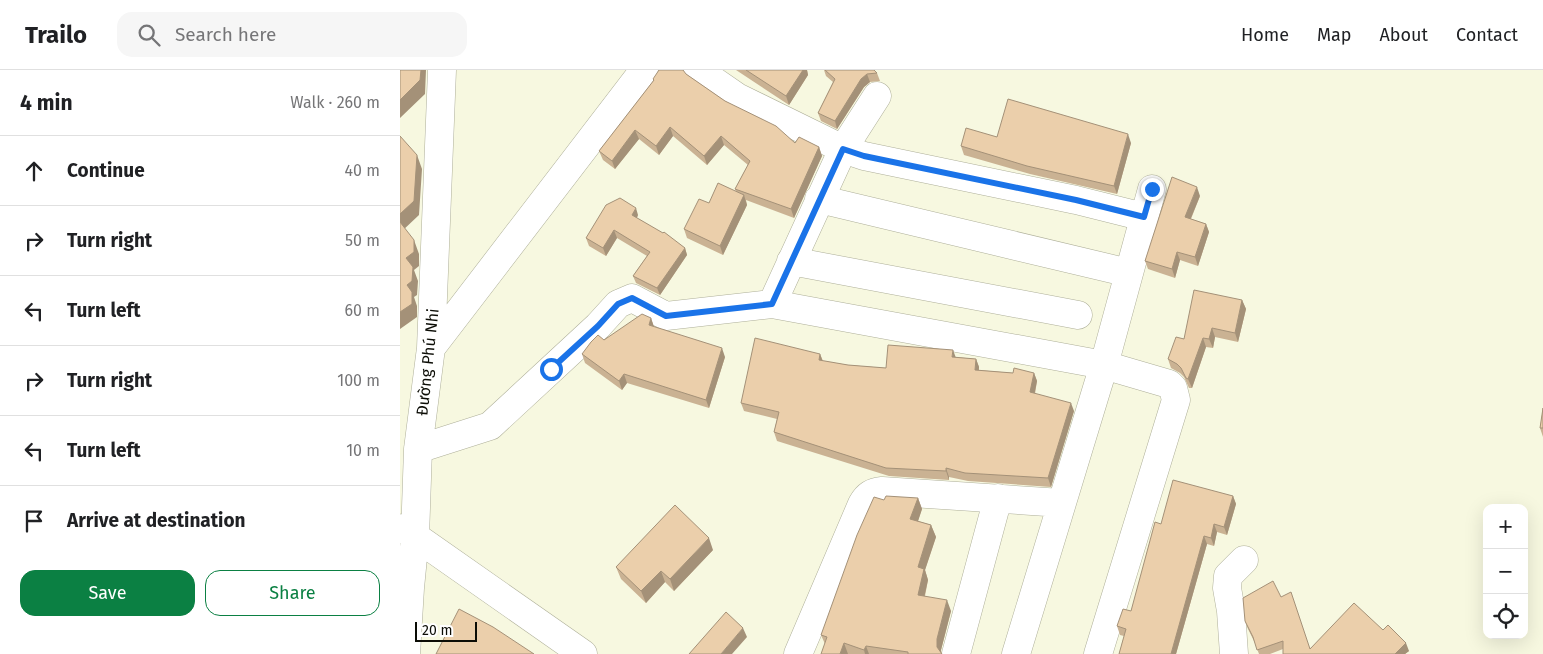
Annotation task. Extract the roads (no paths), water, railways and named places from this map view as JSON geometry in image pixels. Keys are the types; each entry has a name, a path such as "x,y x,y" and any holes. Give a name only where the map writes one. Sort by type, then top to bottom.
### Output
{"street":[{"name":"Đường Phú Nhi","path":"406,654 410,588 408,531 431,348 442,70"},
{"path":"431,348 644,70"},
{"path":"698,70 737,97 843,149 864,156 1076,200 1144,217"},
{"path":"772,304 843,149 877,96"},
{"path":"1016,654 1104,365 1152,189"},
{"path":"819,199 1129,273"},
{"path":"791,261 1078,315"},
{"path":"418,449 490,426 598,326 618,304 632,298 666,316 772,304 1104,365 1169,384 1173,388 1176,400 1098,654"},
{"path":"798,654 867,496 882,490 1062,503"},
{"path":"956,654 998,498"},
{"path":"408,531 583,654"},
{"path":"1234,654 1227,582 1228,576 1244,560"}]}
